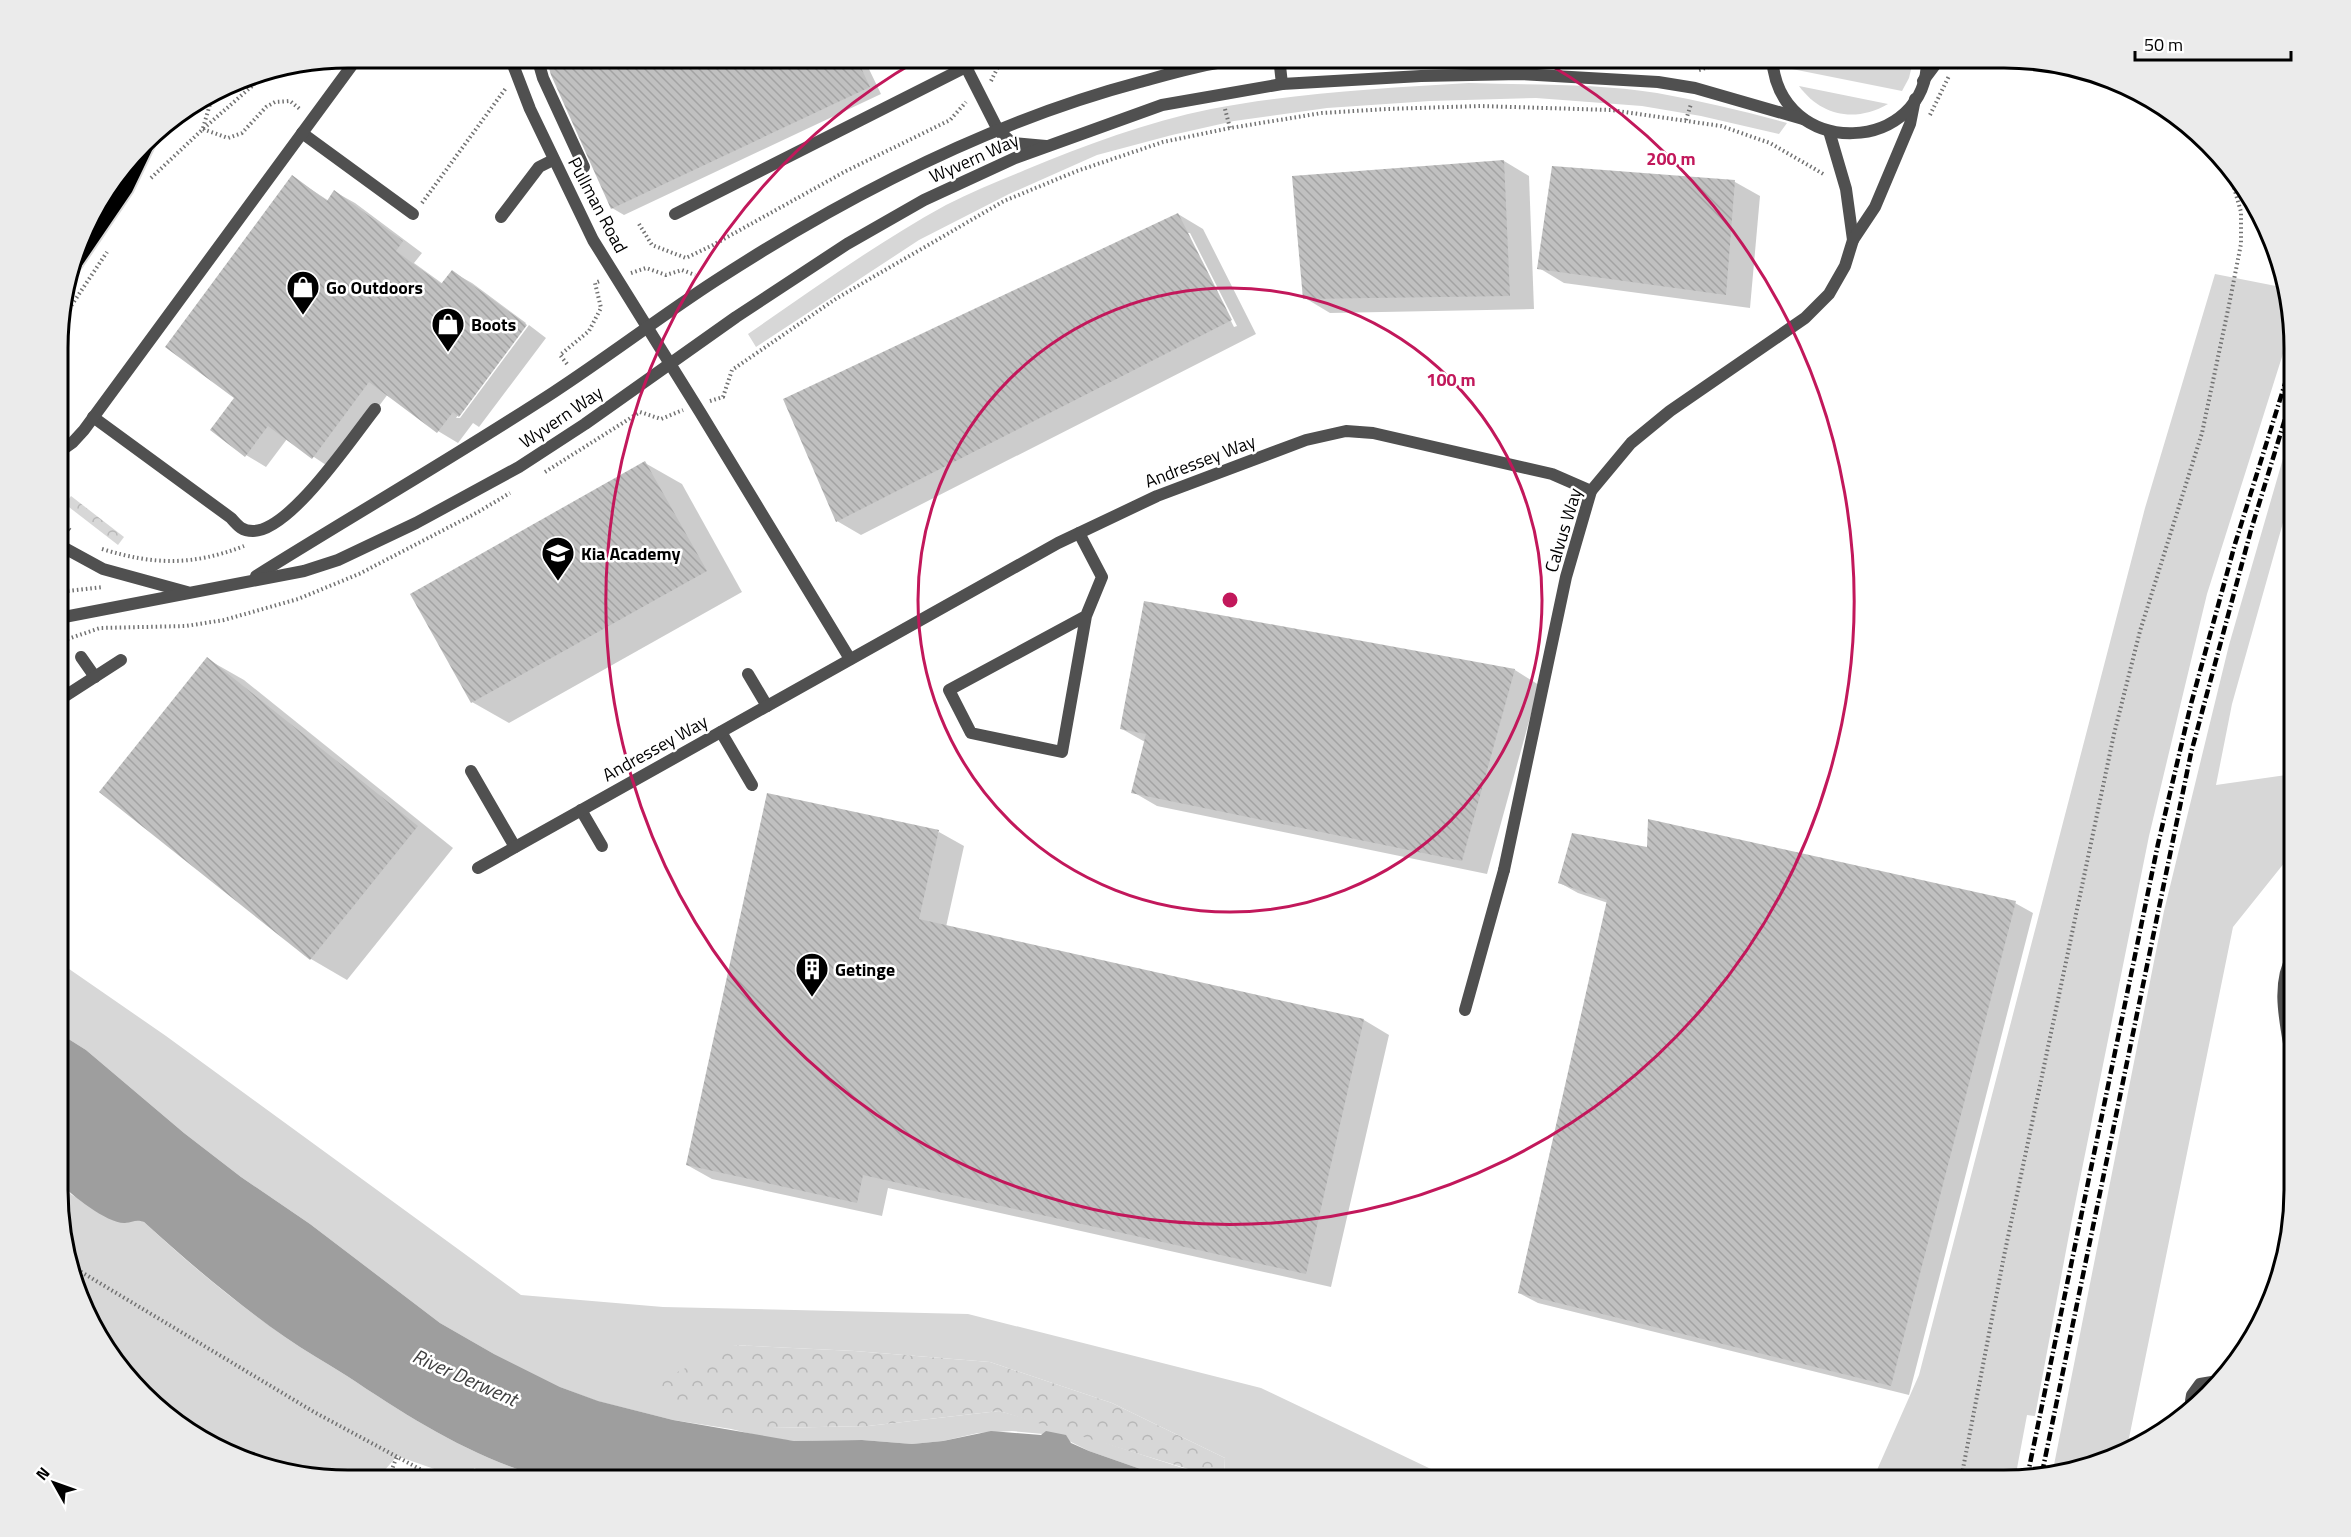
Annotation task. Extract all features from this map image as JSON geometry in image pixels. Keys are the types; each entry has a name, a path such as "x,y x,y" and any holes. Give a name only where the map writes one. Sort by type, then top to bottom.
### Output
{"highway":[{"path":"90,240 124,188 136,164"}],"street":[{"path":"68,446 93,417 350,68"},
{"name":"Pullman Road","path":"514,68 553,160 593,240 670,362"},
{"path":"540,68 584,167"},
{"path":"675,214 964,68"},
{"path":"966,68 998,130 1012,143 1046,146"},
{"name":"Wyvern Way","path":"250,580 442,463 576,377 752,258 853,200 924,163 1059,106 1119,87 1194,68"},
{"path":"1280,68 1282,84"},
{"path":"1511,68 1521,74"},
{"path":"1774,68 1776,81 1783,95 1803,119"},
{"path":"1923,81 1925,68"},
{"path":"1853,240 1875,207 1910,124 1915,98 1933,68"},
{"name":"Wyvern Way","path":"68,616 125,607 189,592 304,571 338,560 416,523 519,467 585,424 670,362 847,244 924,200 1015,158 1162,105 1282,84 1420,76 1521,74 1658,82 1695,88 1803,119 1829,131"},
{"path":"1853,240 1846,189 1829,131 1845,134 1878,129 1892,122 1915,98"},
{"path":"302,133 413,214"},
{"path":"501,217 539,167 553,160"},
{"name":"Calvus Way","path":"1466,1010 1504,870 1566,578 1591,491 1631,443 1670,411 1805,318 1830,294 1845,266 1853,240"},
{"path":"670,362 850,659"},
{"path":"93,417 214,506 241,529 261,531 276,524 297,507 375,408"},
{"name":"Andressey Way","path":"478,868 1079,533 1179,488 1306,440 1346,431 1372,433 1552,474 1591,491"},
{"path":"1079,533 1102,577 1086,616 1062,752 971,733 949,690 1086,616"},
{"name":"Wyvern Way","path":"68,549 103,568 189,592"},
{"path":"81,657 95,677"},
{"path":"68,694 121,660"},
{"path":"748,674 767,706"},
{"path":"720,732 752,785"},
{"path":"471,771 515,847"},
{"path":"581,810 602,846"},
{"path":"2284,976 2284,1004"},
{"path":"2192,1396 2200,1384 2205,1383"}],"path":[{"path":"639,224 652,245 686,258 846,171 951,120 967,101 987,90 998,68"},
{"path":"1929,117 1948,78 1956,68"},
{"path":"413,214 502,91 519,79"},
{"path":"150,179 256,83"},
{"path":"203,129 228,138 242,133 266,107 275,102 290,101 312,119"},
{"path":"203,129 210,104"},
{"path":"537,477 640,412 661,419 723,397 732,370 837,298 1004,201 1077,171 1163,142 1322,113 1480,106 1611,110 1721,126 1779,148 1826,176 1828,189 1846,189"},
{"path":"1963,1470 2004,1256 2114,734 2140,630 2202,433 2241,244 2241,212 2235,190"},
{"path":"71,306 110,247"},
{"path":"560,355 576,377"},
{"path":"585,424 597,441"},
{"path":"68,639 100,628 186,626 224,620 298,599 359,574 478,512 518,488"},
{"path":"123,555 178,562 217,557 249,544"},
{"path":"80,1271 314,1412 422,1470"},
{"path":"392,1470 397,1456"}],"green space":[{"path":"1792,68 1911,68 1902,91"},
{"path":"1469,83 1587,86 1634,90 1739,110 1787,123 1779,134 1701,116 1642,106 1536,98 1430,101 1327,108 1234,121 1097,155 1009,194 919,240 756,347 748,334 870,251 946,205 1025,170 1116,135 1187,114 1243,103 1340,92"},
{"path":"1799,86 1888,104 1863,113 1851,115 1839,113 1818,104"},
{"path":"2215,274 2276,286 2284,350 2207,594 2149,836 2035,1416 2027,1415 2017,1469 1877,1470 1919,1375 2145,508"},
{"path":"2284,455 2284,519 2232,704 2216,785 2284,775 2284,863 2233,927 2129,1440 2093,1455 2054,1465 2164,911 2229,645"},
{"path":"71,496 124,537 118,545 68,506"},
{"path":"68,968 166,1036 521,1295 663,1307 968,1314 1261,1388 1433,1470 1224,1470 1225,1458 1112,1403 990,1362 855,1351 733,1345 771,1428 868,1426 999,1411 1189,1470 1143,1470 1089,1451 1069,1441 1043,1434 1012,1431 978,1433 943,1441 912,1444 862,1440 794,1441 673,1420 597,1401 560,1387 494,1354 440,1323 310,1224 241,1177 184,1133 86,1050 68,1039"},
{"path":"68,1191 125,1223 137,1219 144,1222 212,1282 300,1347 446,1437 520,1470 478,1470 474,1468 473,1470 437,1470 397,1456 385,1470 330,1469 293,1464 258,1455 224,1441 177,1412 125,1360 96,1313 77,1262 70,1226"},
{"path":"733,1345 855,1351 990,1362 1112,1403 1225,1458 1224,1470 1191,1470 999,1411 868,1426 771,1428 661,1396 663,1379"}],"water":[{"name":"River Derwent","path":"68,1039 86,1050 184,1133 241,1177 310,1224 440,1323 494,1354 560,1387 598,1401 673,1420 794,1441 862,1440 912,1444 943,1441 991,1431 1041,1435 1046,1431 1066,1435 1071,1443 1143,1470 520,1470 472,1450 421,1423 293,1342 230,1296 144,1222 125,1223 109,1219 68,1190"}],"building":[{"path":"549,68 861,68 870,87 611,209"},
{"path":"1504,160 1510,296 1303,299 1292,176"},
{"path":"1552,166 1735,180 1726,295 1537,269"},
{"name":"Go Outdoors","path":"292,175 327,201 334,190 403,241 396,251 441,284 452,270 527,325 459,417 453,412 437,433 369,382 312,459 268,426 245,457 210,430 234,398 165,347"},
{"path":"1178,213 1232,320 836,522 783,399"},
{"name":"Kia Academy","path":"645,461 707,571 471,703 410,594"},
{"path":"1144,601 1515,669 1462,861 1131,793 1146,734 1120,729"},
{"path":"207,657 418,826 310,960 99,792"},
{"path":"767,793 939,830 919,919 1364,1019 1306,1274 863,1175 857,1203 686,1165"},
{"path":"1648,819 2016,901 1891,1386 1518,1293 1607,900 1558,883 1572,833 1647,847"}],"railway":[{"path":"2029,1468 2158,844 2191,704 2235,544 2284,387"},
{"path":"2043,1466 2191,753 2251,530 2284,422"}],"place":[{"name":"Go Outdoors","path":"303,316"},
{"name":"Boots","path":"448,353"},
{"name":"Kia Academy","path":"558,582"},
{"name":"Getinge","path":"812,998"}]}
